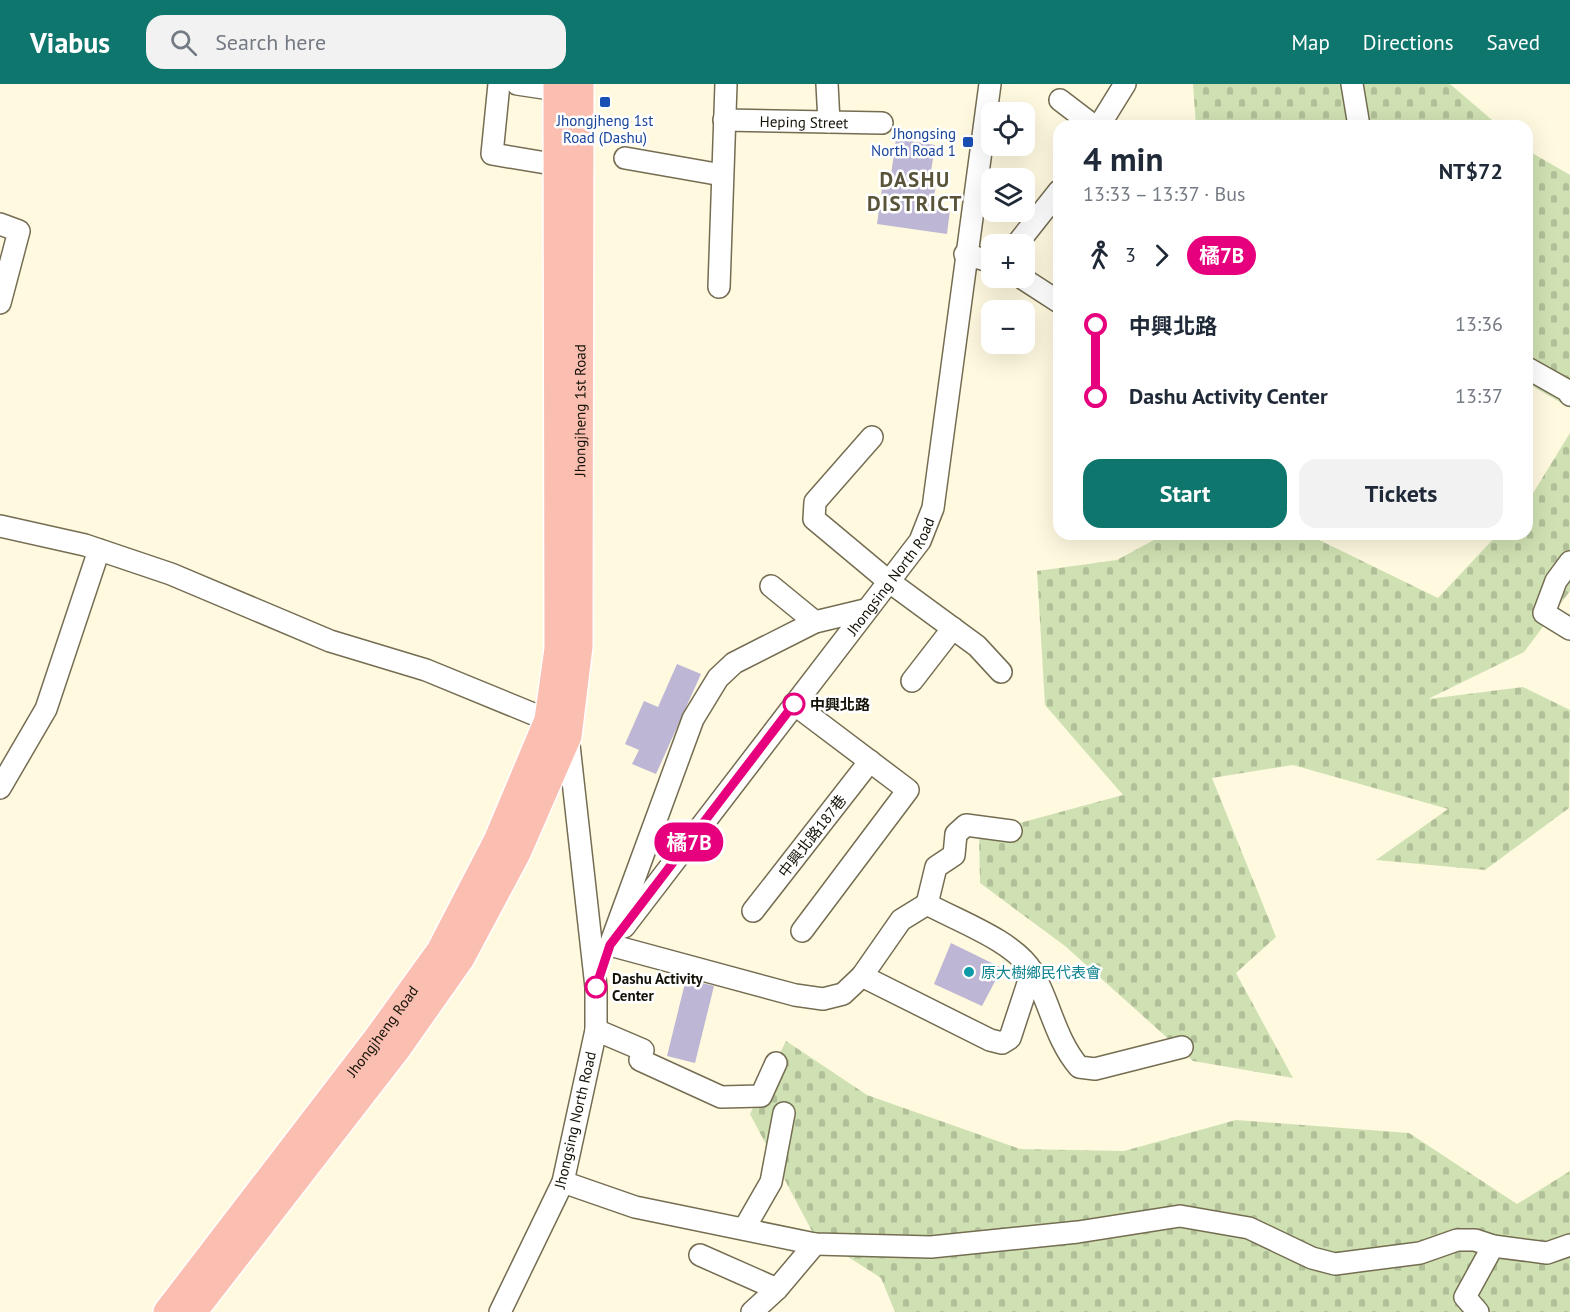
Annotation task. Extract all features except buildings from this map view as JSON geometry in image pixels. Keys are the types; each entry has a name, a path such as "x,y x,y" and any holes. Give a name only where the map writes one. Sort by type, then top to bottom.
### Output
{"main road":[{"name":"Jhongjheng 1st Road","path":"558,728 558,165 565,86"},
{"name":"Jhongjheng 1st Road","path":"558,728 579,646 565,86"},
{"name":"Jhongjheng Road","path":"167,1312 378,1037 440,951 558,728"},
{"name":"Jhongjheng Road","path":"193,1312 397,1049 461,958 517,853 558,728"}],"street":[{"path":"499,84 492,154 558,165"},
{"path":"517,84 565,86"},
{"path":"719,287 726,84"},
{"path":"826,84 829,122"},
{"name":"Jhongsing North Road","path":"596,987 610,945 887,580 920,541 933,508 965,254 990,84"},
{"path":"1100,120 1125,84"},
{"path":"1352,84 1358,120"},
{"path":"1060,100 1088,120"},
{"name":"Heping Street","path":"724,120 882,123"},
{"path":"625,158 722,175"},
{"path":"1025,234 1053,199"},
{"path":"0,224 19,231 0,303"},
{"path":"965,254 981,259"},
{"path":"1035,284 1053,293"},
{"path":"1533,371 1568,391 1570,395"},
{"path":"872,437 814,502 814,519 887,580 977,646 1001,672"},
{"path":"0,526 99,550 171,574 330,641 426,670 558,728"},
{"path":"0,788 46,710 99,550"},
{"path":"1570,562 1556,581 1544,613 1570,629"},
{"path":"771,586 815,622"},
{"path":"865,610 815,622 734,663 718,678 693,719 610,945 795,995 823,999 843,994 862,976 901,920 927,904 936,867 954,855 956,834 966,825 1011,831"},
{"path":"912,681 953,628"},
{"path":"794,704 908,790 802,931"},
{"name":"Jhongsing North Road","path":"500,1312 563,1182 596,1030 596,987 558,728"},
{"name":"中興北路187巷","path":"753,911 870,761"},
{"path":"927,904 1014,950 1032,970 1066,1052 1078,1067 1095,1070 1182,1047"},
{"path":"862,976 990,1040 1002,1043 1010,1038 1032,970"},
{"path":"596,1030 643,1050 639,1060 721,1096 761,1096 776,1063"},
{"path":"744,1229 771,1182 784,1113"},
{"path":"563,1182 635,1207 815,1244 931,1247 1078,1232 1180,1216 1249,1228 1312,1258 1335,1264 1420,1253 1457,1240 1475,1240 1493,1246 1547,1253 1570,1245"},
{"path":"752,1312 777,1289 815,1244"},
{"path":"1478,1312 1465,1297 1493,1246"},
{"path":"700,1255 777,1289"}],"green space":[{"path":"1193,84 1450,84 1492,120 1196,120"},
{"path":"1533,153 1570,175 1570,408 1533,386"},
{"path":"1570,433 1570,591 1524,652 1428,699 1523,687 1570,710 1569,808 1485,870 1376,860 1448,809 1293,765 1212,778 1276,937 1236,973 1293,1078 1193,1061 1065,946 980,883 979,834 1123,795 1045,705 1037,571 1117,560 1154,540 1319,540 1438,598 1492,540 1533,540 1533,493"},
{"path":"786,1041 867,1095 1020,1149 1124,1151 1236,1120 1409,1133 1517,1204 1570,1171 1570,1312 895,1312 881,1278 814,1235 750,1114"}],"bus line":[{"name":"橘7B","path":"596,987 610,945 794,704"}],"place":[{"name":"Jhongjheng 1st Road (Dashu)","path":"605,102"},
{"name":"Jhongsing North Road 1","path":"968,142"},
{"name":"中興北路","path":"794,704"},
{"name":"原大樹鄉民代表會","path":"969,972"},
{"name":"Dashu Activity Center","path":"596,987"}],"district":[{"name":"DASHU DISTRICT","path":"915,191"}]}
